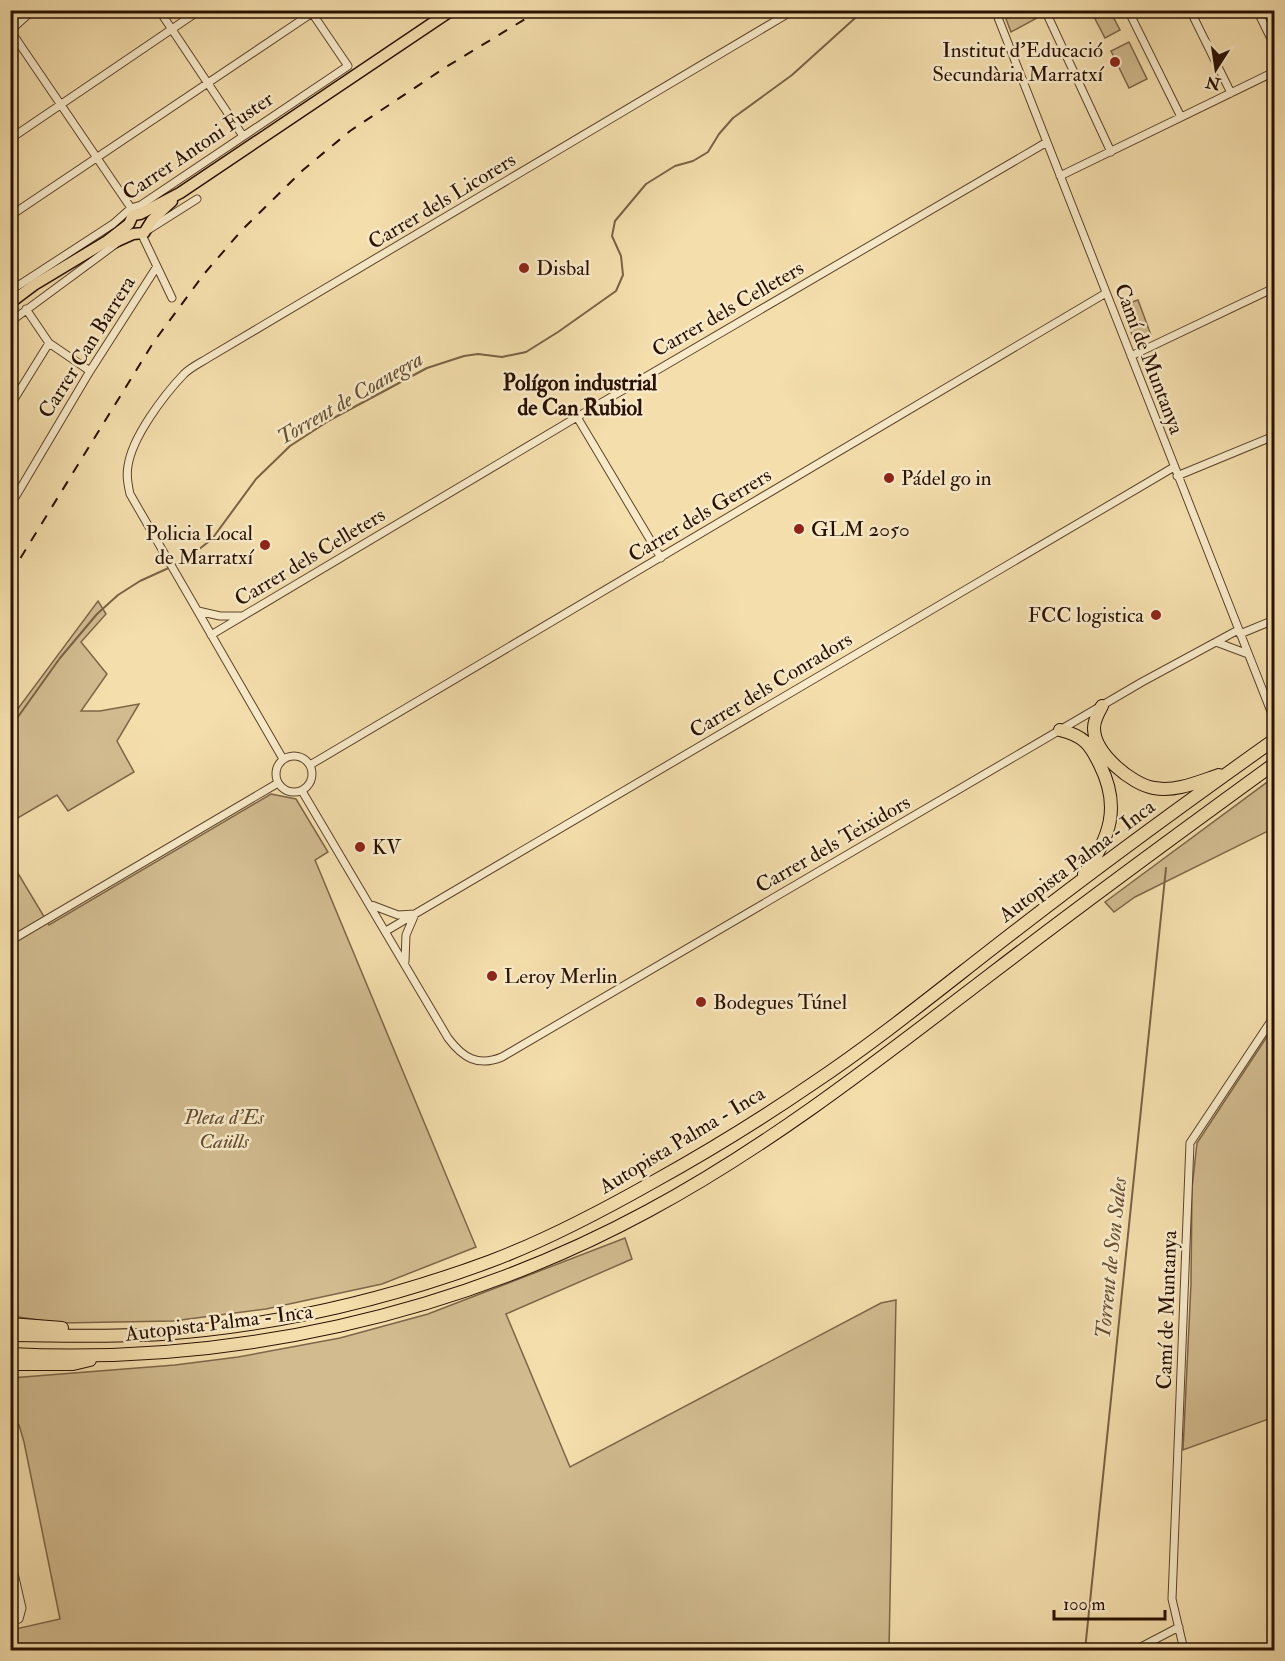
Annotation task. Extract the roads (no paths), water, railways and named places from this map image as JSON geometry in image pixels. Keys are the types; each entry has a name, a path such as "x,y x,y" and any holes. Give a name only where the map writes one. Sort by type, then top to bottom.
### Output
{"highway":[{"path":"1102,706 1095,721 1096,737 1112,763 1123,774 1137,782 1154,788 1170,789 1231,771"},
{"path":"1060,730 1082,737 1090,746 1108,781 1111,798 1112,817 1107,836 1099,852 1076,884"},
{"name":"Autopista Palma - Inca","path":"10,1335 89,1336 201,1330 312,1312 385,1295 456,1273 536,1243 660,1178 726,1140 813,1084 912,1011 1076,884 1275,740"},
{"name":"Autopista Palma - Inca","path":"10,1354 106,1356 238,1345 350,1324 475,1287 546,1260 614,1229 713,1174 829,1096 1107,886 1275,764"},
{"path":"10,1324 72,1328 89,1336"},
{"path":"10,1364 74,1364 106,1356"}],"main road":[{"path":"10,303 82,255 138,231 180,193 452,10"},
{"path":"138,231 133,215 136,211 180,193"},
{"path":"136,211 148,219 138,231"}],"street":[{"path":"33,10 11,31 136,211"},
{"path":"159,10 243,136"},
{"path":"10,139 200,10"},
{"name":"Carrer dels Licorers","path":"198,611 167,562 130,494 127,477 133,448 164,399 186,372 783,19 794,10"},
{"name":"Camí de Muntanya","path":"995,10 1275,719"},
{"path":"1045,10 1111,152"},
{"path":"1190,10 1231,93"},
{"path":"1257,10 1275,45"},
{"path":"1131,11 1181,117"},
{"path":"10,216 208,84 311,12"},
{"name":"Carrer Antoni Fuster","path":"14,288 136,211 141,205 348,66 311,12"},
{"path":"1060,176 1275,72"},
{"name":"Carrer dels Celleters","path":"211,635 577,417 1047,142"},
{"path":"10,322 138,231 197,199"},
{"path":"138,231 172,298"},
{"name":"Carrer Can Barrera","path":"10,506 90,371 156,268"},
{"path":"10,276 14,288"},
{"path":"1131,356 1275,288"},
{"name":"Carrer dels Gerrers","path":"310,765 1106,293"},
{"path":"26,309 49,343 90,371"},
{"path":"10,406 49,343"},
{"path":"577,417 661,558"},
{"path":"1178,476 1275,436"},
{"name":"Carrer dels Conradors","path":"386,931 1174,467"},
{"path":"198,611 220,616 243,616"},
{"path":"198,611 283,759"},
{"name":"Carrer dels Teixidors","path":"302,791 448,1038 457,1050 478,1061 490,1062 1102,706 1216,642 1275,620"},
{"path":"1216,642 1248,654"},
{"path":"295,756 306,760 310,765 313,777 311,783 302,791 286,791 276,778 277,768 283,759 295,756"},
{"path":"10,941 279,783"},
{"path":"369,903 398,915 415,914 406,935 405,964"},
{"name":"Camí de Muntanya","path":"1179,1627 1172,1599 1190,1143 1271,1021 1275,1019"},
{"path":"10,1556 22,1608 19,1619 13,1623"},
{"path":"1136,1650 1179,1627 1184,1650"}],"waterway":[{"name":"Torrent de Coanegra","path":"10,728 60,658 97,614 118,595 140,581 184,561 212,539 256,479 290,446 330,420 427,368 464,356 478,354 502,357 526,352 616,291 623,275 621,256 612,236 615,221 646,184 675,166 693,161 708,152 719,134 733,118 792,75 864,10"},
{"name":"Torrent de Son Sales","path":"1085,1650 1166,868"}],"railway":[{"path":"10,575 153,343 204,274 242,230 303,170 350,131 446,67 540,10"}],"place":[{"name":"Institut d'Educació Secundària Marratxí","path":"1115,62"},
{"name":"Disbal","path":"524,268"},
{"name":"Pádel go in","path":"889,478"},
{"name":"GLM 2050","path":"799,529"},
{"name":"Policia Local de Marratxí","path":"265,545"},
{"name":"FCC logistica","path":"1156,615"},
{"name":"KV","path":"360,847"},
{"name":"Leroy Merlin","path":"492,976"},
{"name":"Bodegues Túnel","path":"701,1002"}],"district":[{"name":"Polígon industrial de Can Rubiol","path":"580,396"}],"park label":[{"name":"Pleta d'Es Caülls","path":"224,1129"}]}
